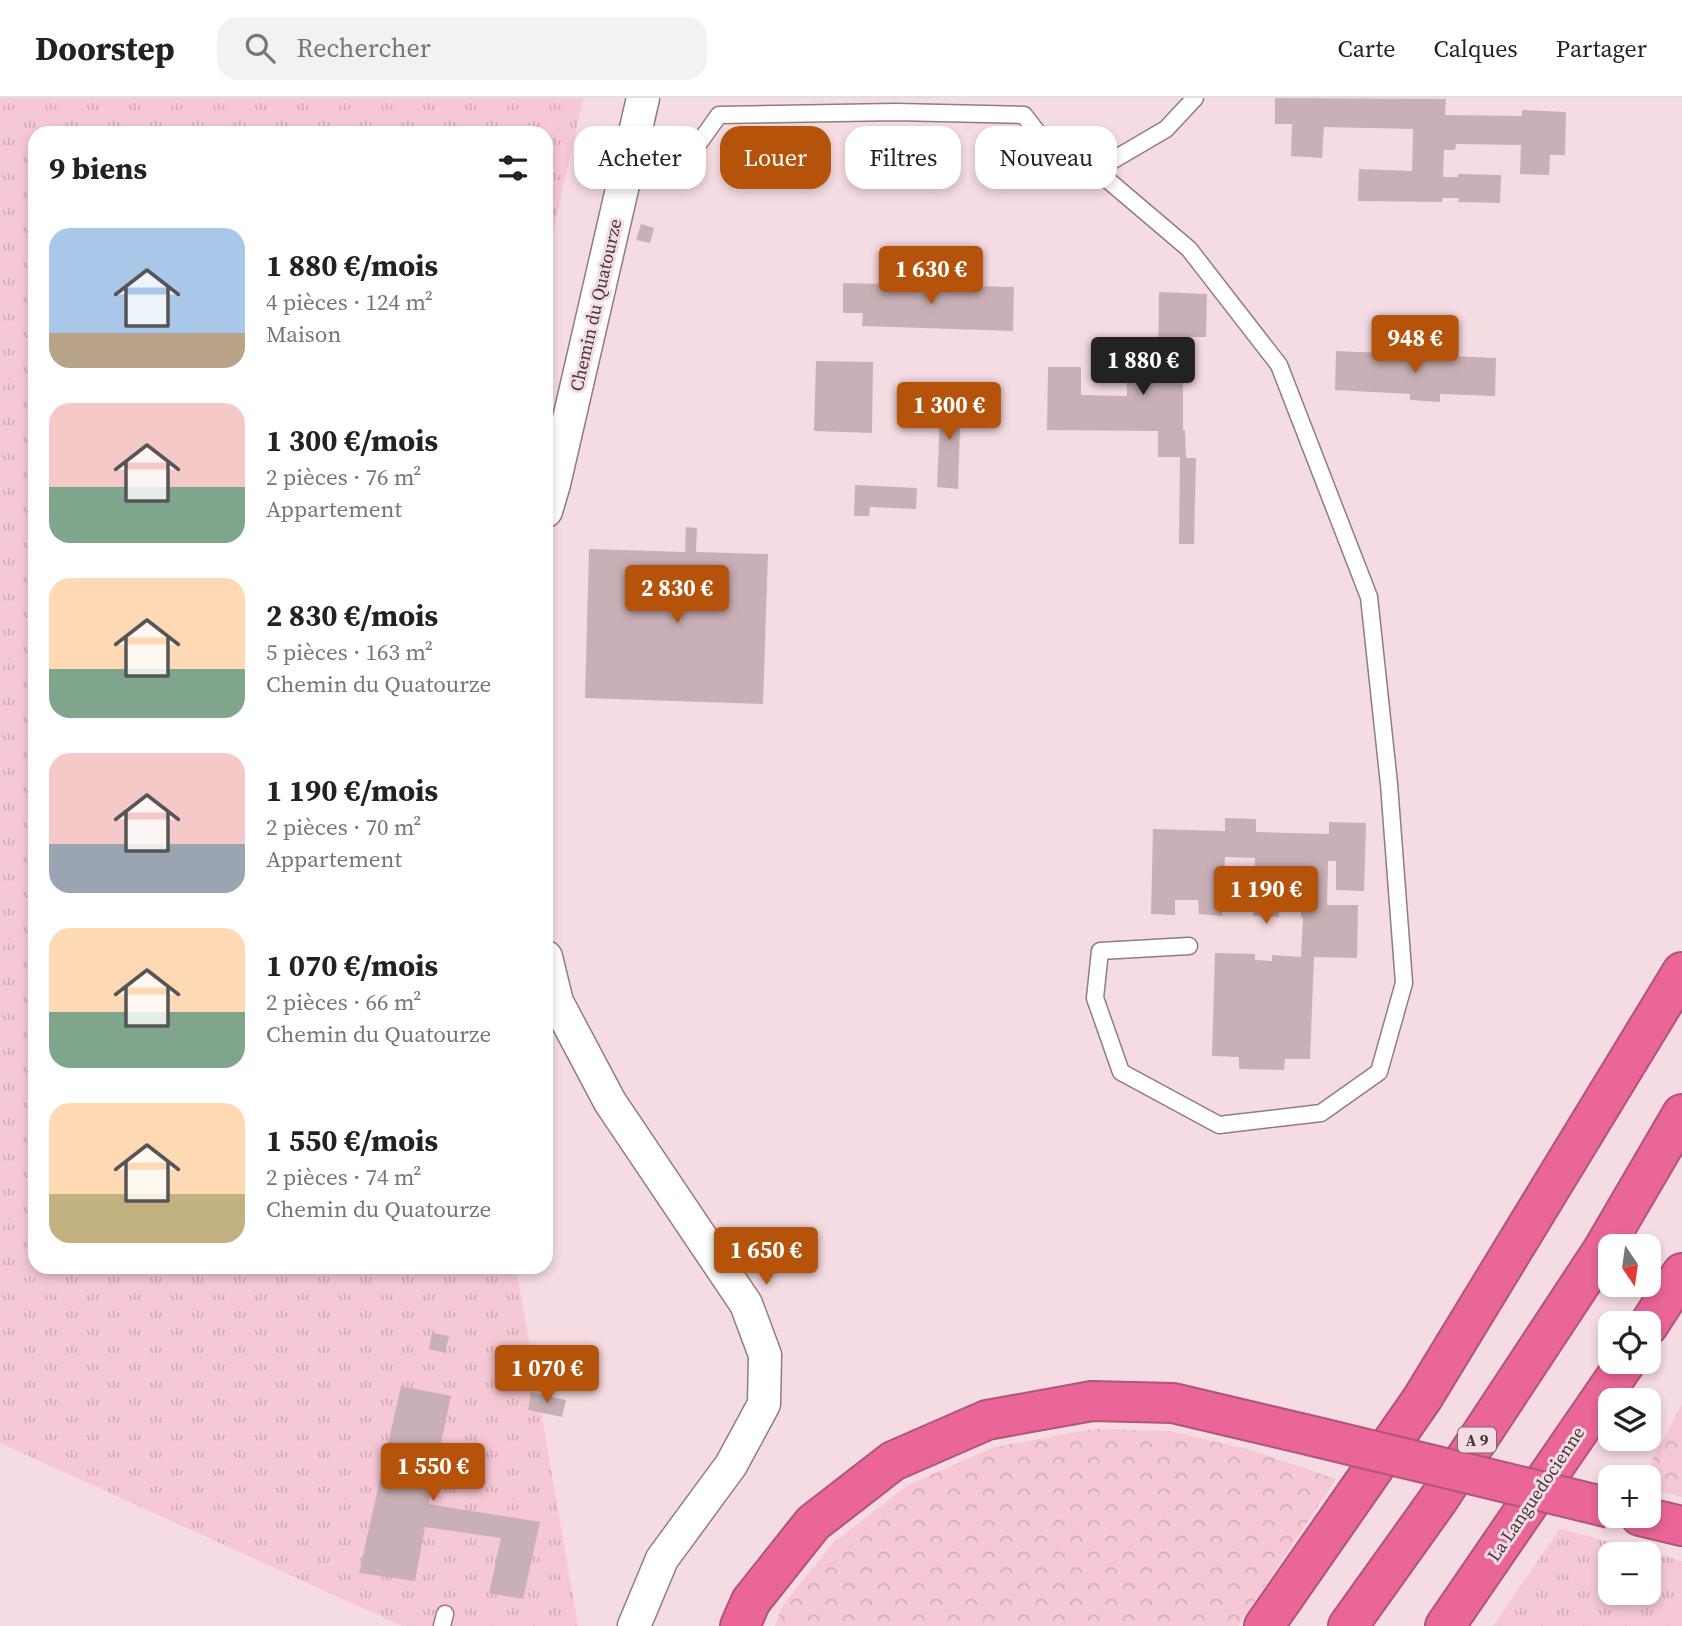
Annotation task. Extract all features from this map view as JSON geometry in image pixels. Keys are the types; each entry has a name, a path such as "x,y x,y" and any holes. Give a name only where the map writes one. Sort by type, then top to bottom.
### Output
{"highway":[{"path":"1264,1626 1422,1399 1682,972"},
{"name":"A 9","path":"1348,1626 1438,1500 1594,1262 1682,1114"},
{"path":"1658,1311 1682,1273"},
{"name":"La Languedocienne","path":"1445,1626 1618,1374"},
{"path":"746,1618 813,1523 893,1461 987,1420 1092,1401 1173,1403 1598,1505"}],"street":[{"name":"Chemin du Quatourze","path":"637,126 643,98"},
{"name":"Chemin du Quatourze","path":"553,485 623,189"},
{"path":"553,986 557,1002 610,1102 746,1304 765,1355 764,1404 731,1465 662,1559 634,1626"}],"lane":[{"path":"1117,158 1166,129 1195,98"},
{"path":"706,133 719,115 896,112 1024,115 1032,126"},
{"path":"1117,188 1189,249 1279,365 1369,597 1390,784 1404,983 1379,1072 1321,1113 1219,1125 1121,1072 1095,998 1100,951 1189,946"}],"green space":[{"path":"0,98 583,98 577,126 574,126 574,138 553,233 553,126 28,126 28,1274 517,1274 578,1626 402,1626 0,1443"},
{"path":"1682,1404 1682,1497 1661,1491 1661,1465 1649,1465 1657,1451 1661,1451 1661,1443"},
{"path":"1094,1429 1169,1431 1247,1449 1336,1479 1238,1626 775,1626 783,1605 833,1543 908,1485 995,1447"},
{"path":"1560,1529 1610,1542 1598,1542 1598,1605 1661,1605 1661,1555 1682,1561 1682,1626 1493,1626"}],"building":[{"path":"1275,98 1446,99 1445,115 1522,116 1522,110 1566,112 1565,155 1550,155 1549,175 1520,174 1521,145 1456,144 1455,150 1444,150 1443,177 1458,177 1458,174 1501,175 1500,203 1458,202 1459,198 1442,198 1442,202 1358,201 1359,169 1412,171 1413,129 1324,127 1322,158 1291,156 1292,124 1275,124"},
{"path":"641,224 654,228 650,243 636,240"},
{"path":"843,283 1014,287 1013,331 862,326 863,313 843,313"},
{"path":"1159,292 1207,294 1206,337 1184,337 1183,349 1195,349 1194,361 1183,360 1183,430 1186,458 1196,458 1194,544 1179,544 1180,457 1158,457 1158,431 1047,430 1048,367 1081,367 1081,395 1127,396 1127,375 1132,375 1132,369 1152,366 1158,371"},
{"path":"1336,351 1496,358 1495,396 1440,394 1440,402 1410,400 1410,394 1335,390"},
{"path":"816,361 873,362 872,433 814,431"},
{"path":"941,394 961,395 958,489 937,487"},
{"path":"855,485 917,488 916,509 870,507 869,516 854,516"},
{"path":"686,527 697,528 696,552 768,554 763,704 585,698 589,549 685,552"},
{"path":"1225,818 1256,819 1256,832 1329,834 1329,822 1366,823 1364,891 1336,890 1336,861 1328,861 1327,905 1358,905 1357,958 1314,957 1310,1059 1285,1059 1284,1070 1239,1069 1239,1057 1212,1056 1215,953 1255,954 1255,960 1272,961 1272,955 1301,957 1301,903 1279,903 1279,917 1253,916 1255,858 1225,857 1222,916 1199,914 1198,900 1175,900 1175,915 1151,914 1153,829 1225,831"},
{"path":"432,1333 449,1336 445,1353 429,1349"},
{"path":"401,1386 451,1396 428,1504 540,1522 523,1599 489,1593 501,1538 425,1527 415,1581 359,1573"},
{"path":"531,1392 566,1400 562,1417 528,1410"}]}
